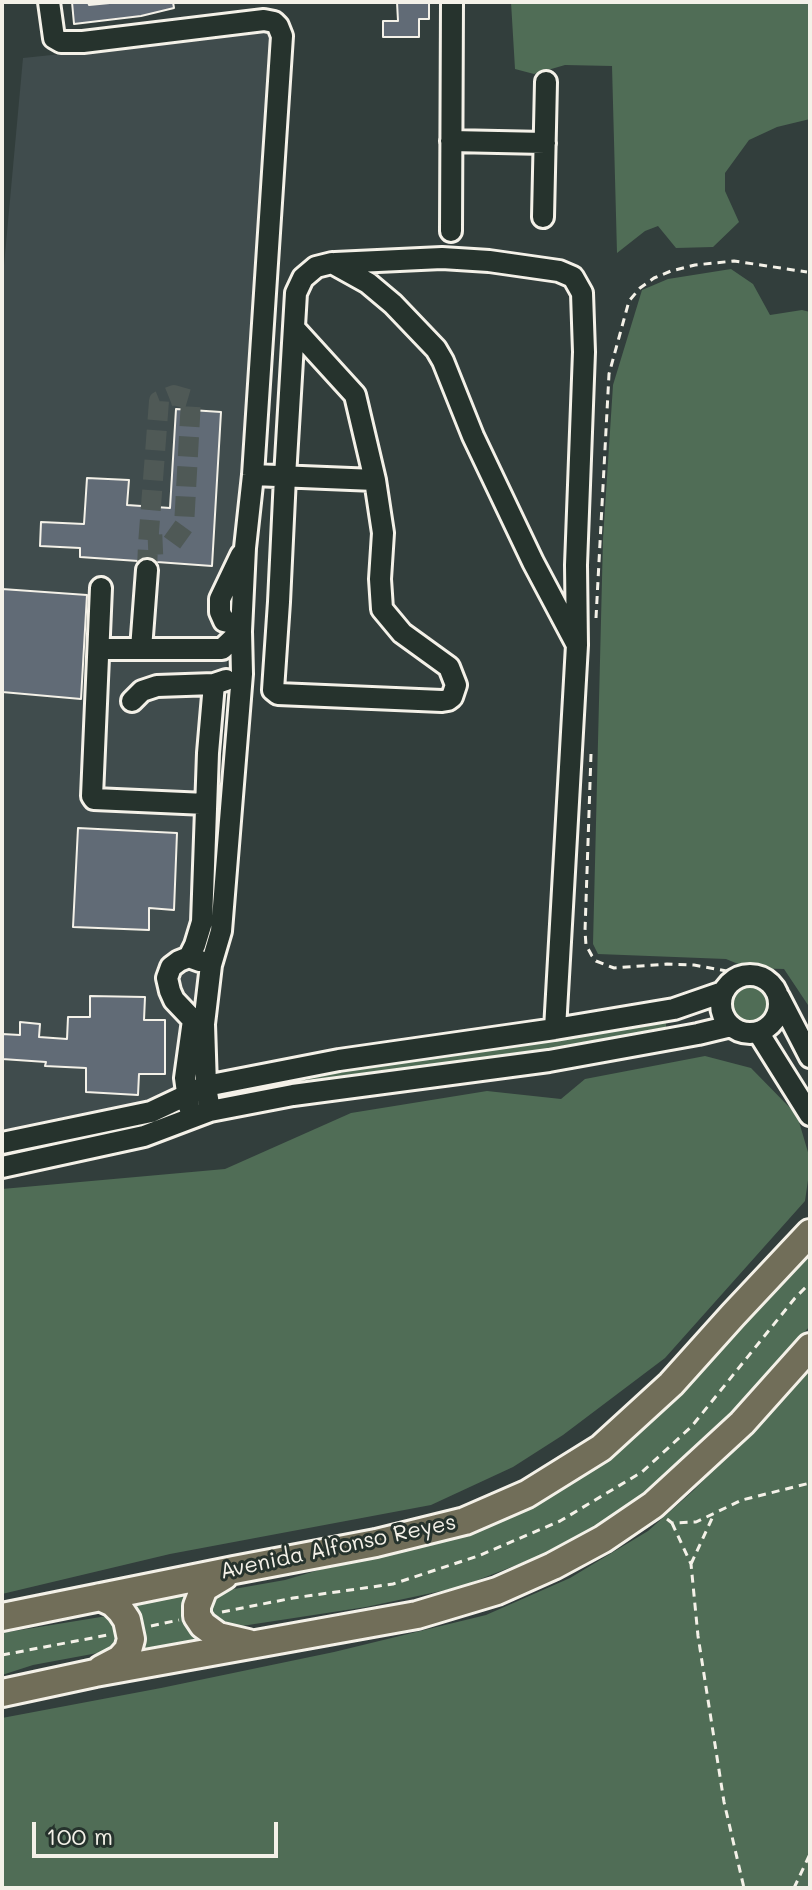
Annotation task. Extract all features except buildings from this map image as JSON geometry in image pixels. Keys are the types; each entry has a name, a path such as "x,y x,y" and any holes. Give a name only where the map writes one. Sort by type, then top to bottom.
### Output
{"main road":[{"name":"Avenida Alfonso Reyes","path":"2,1617 376,1543 465,1521 527,1494 601,1448 671,1384 810,1233"},
{"path":"2,1693 95,1673 417,1615 497,1591 603,1539 653,1505 742,1423 810,1347"},
{"path":"234,1570 204,1588 197,1606 197,1616 218,1636 254,1644"},
{"path":"95,1673 120,1659 128,1650 131,1639 127,1620 121,1611 100,1597"}],"street":[{"path":"49,2 54,38 61,42 264,20 274,22 282,36 253,475 245,548 242,670 221,931 185,1078 186,1095 201,1115"},
{"path":"451,231 452,2"},
{"path":"543,217 546,82"},
{"path":"451,141 545,143"},
{"path":"294,328 355,395 375,480 383,533 382,609 402,633 449,667 456,685 448,700 278,694 273,690 296,293 303,278 316,267 332,263 442,258 559,271 573,277 582,293 584,352 576,565 577,645 555,1029"},
{"path":"332,263 368,283 436,349 479,450 577,645"},
{"path":"253,475 375,480"},
{"path":"141,649 147,570"},
{"path":"101,588 93,797 206,804"},
{"path":"222,649 241,628"},
{"path":"100,649 222,649 242,670"},
{"path":"132,701 142,691 157,686 214,684 242,670"},
{"path":"201,1115 206,1086 198,1022 174,1000 167,978 171,967 189,957 202,922 214,684"},
{"path":"189,957 211,965"},
{"path":"731,1026 723,1014 723,992 738,978 758,976 775,988 810,1057"},
{"path":"2,1143 151,1112 206,1086 339,1060 674,1009 723,992"},
{"path":"2,1167 144,1136 201,1115 293,1095 549,1061 731,1026 758,1032 768,1027 775,1018 779,997"},
{"path":"758,1032 810,1115"}],"path":[{"path":"596,618 609,374 629,301 654,278 695,265 734,261 807,272"},
{"path":"591,741 585,931 586,945 592,956 596,961 614,968 681,965 748,975"},
{"path":"672,1523 696,1522 742,1500 810,1483"},
{"path":"653,1505 672,1523 691,1564 698,1636 724,1802 744,1888"},
{"path":"691,1564 714,1514"},
{"path":"794,1888 810,1854"}],"shaded area":[{"path":"272,32 197,1081 133,1108 2,1141 2,287 23,58"}],"green space":[{"path":"511,2 810,2 810,119 777,127 749,140 725,173 725,191 739,222 713,247 676,248 658,226 645,231 617,253 612,66 565,65 534,74 515,69"},
{"path":"731,269 753,284 770,315 802,310 810,312 810,1008 784,969 748,968 726,959 598,954 593,944 603,539 613,385 642,290 668,279"},
{"path":"751,986 765,991 770,1005 765,1019 751,1024 737,1019 732,1005 737,991"},
{"path":"660,1021 666,1023 666,1031 638,1037 220,1102 218,1092 255,1082"},
{"path":"705,1056 751,1068 797,1115 810,1166 805,1201 665,1358 563,1435 513,1467 431,1505 170,1554 2,1594 2,1189 225,1169 351,1113 487,1091 561,1099 585,1079"},
{"path":"810,1250 810,1326 706,1440 662,1481 604,1523 537,1557 460,1587 366,1607 235,1627 223,1628 208,1618 209,1596 217,1592 285,1580 373,1554 573,1480 628,1441"},
{"path":"810,1368 810,1888 2,1888 2,1718 334,1652 486,1615 570,1578 648,1531 694,1490"},
{"path":"189,1590 203,1641 131,1656 120,1603"},
{"path":"107,1616 116,1619 123,1632 114,1647 2,1675 2,1633"}],"tunnel":[{"path":"147,570 148,545 159,401 174,395 191,400 184,526 171,544 148,545"}]}
